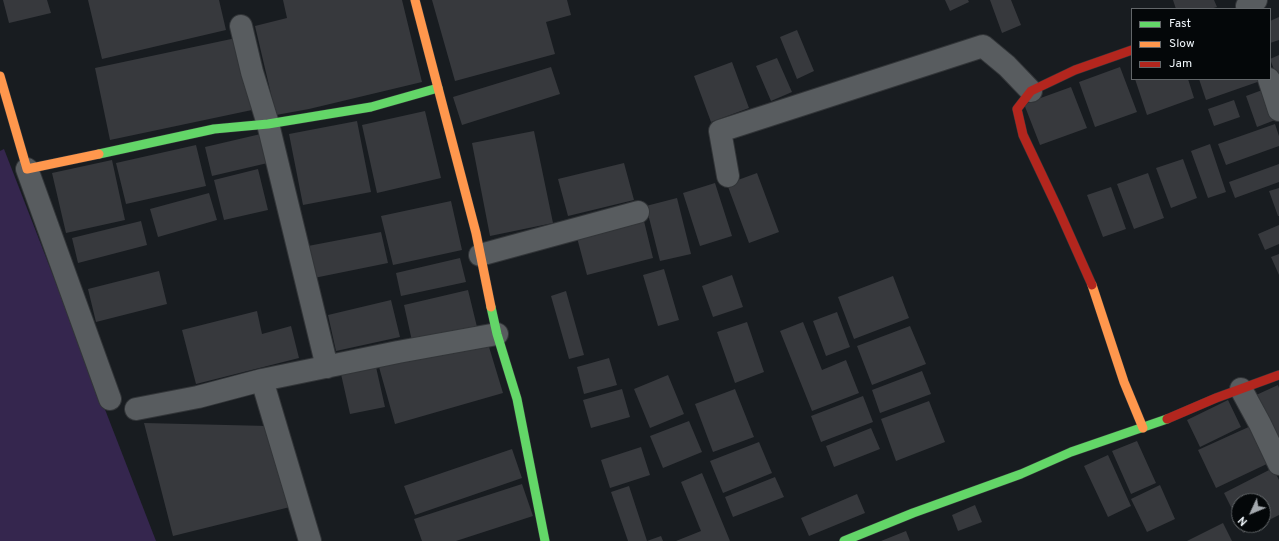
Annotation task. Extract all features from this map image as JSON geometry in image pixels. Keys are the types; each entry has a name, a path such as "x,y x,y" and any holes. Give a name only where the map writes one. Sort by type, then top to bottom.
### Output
{"street":[{"path":"415,0 480,255 497,334 517,399 545,541"},
{"path":"241,26 252,72 268,124 327,367"},
{"path":"728,176 720,131 983,46 1007,66 1032,91"},
{"path":"1131,50 1075,70 1032,91 1017,109 1023,135 1090,280 1124,382 1143,428"},
{"path":"1269,80 1279,110"},
{"path":"1,82 28,169 110,399"},
{"path":"28,169 214,129 268,124 371,107 438,88"},
{"path":"480,255 638,212"},
{"path":"136,409 198,396 262,380 398,352 497,334"},
{"path":"844,541 913,513 1021,474 1071,452 1171,418 1216,398 1279,375"},
{"path":"262,380 310,541"},
{"path":"1241,389 1279,464"}],"shaded area":[{"path":"4,149 156,541 0,541 0,151"}],"building":[{"path":"3,0 47,0 51,13 9,23"},
{"path":"88,0 219,0 226,30 102,59"},
{"path":"283,0 402,0 422,82 309,109 276,115 255,26 287,18"},
{"path":"432,0 567,0 571,15 546,22 555,54 455,81"},
{"path":"945,0 968,0 969,2 950,11"},
{"path":"990,0 1011,0 1021,25 1002,33"},
{"path":"1173,0 1214,0 1217,7 1214,8 1176,8"},
{"path":"1279,17 1279,40 1271,43 1271,21"},
{"path":"797,30 814,71 797,79 780,37"},
{"path":"236,38 252,110 110,140 95,68"},
{"path":"1279,55 1278,80 1271,62 1271,59"},
{"path":"777,58 792,92 771,101 756,66"},
{"path":"732,62 749,108 711,122 694,76"},
{"path":"551,67 560,94 462,125 453,97"},
{"path":"1120,67 1137,112 1095,127 1079,82"},
{"path":"1135,80 1188,80 1194,98 1147,115"},
{"path":"1199,80 1263,80 1206,100"},
{"path":"1071,87 1087,128 1040,145 1024,104"},
{"path":"1265,89 1275,120 1257,127 1246,96"},
{"path":"1234,100 1240,117 1214,126 1208,109"},
{"path":"425,111 441,178 377,193 362,125"},
{"path":"357,121 371,192 303,205 289,134"},
{"path":"1275,124 1279,136 1279,146 1226,165 1218,144"},
{"path":"534,131 553,223 490,236 472,143"},
{"path":"265,133 272,162 212,176 205,147"},
{"path":"1210,144 1226,192 1208,198 1191,151"},
{"path":"196,145 206,186 126,204 116,163"},
{"path":"1183,159 1197,198 1171,208 1156,168"},
{"path":"112,160 125,220 66,233 52,173"},
{"path":"624,163 634,200 568,216 558,179"},
{"path":"1279,164 1279,182 1235,198 1229,182"},
{"path":"258,169 268,210 224,220 214,180"},
{"path":"757,173 779,232 749,243 727,184"},
{"path":"1148,173 1164,218 1134,229 1117,184"},
{"path":"715,183 732,236 700,246 683,193"},
{"path":"1111,187 1126,229 1103,237 1087,195"},
{"path":"1279,188 1279,216 1278,216 1269,191"},
{"path":"209,193 217,220 158,237 150,209"},
{"path":"677,198 691,254 660,261 646,206"},
{"path":"451,201 462,250 393,265 381,216"},
{"path":"643,217 653,258 587,275 576,234"},
{"path":"141,221 147,245 78,263 72,238"},
{"path":"1279,225 1279,244 1265,250 1258,234"},
{"path":"381,232 388,263 314,278 308,246"},
{"path":"1279,254 1279,275 1271,257"},
{"path":"460,258 466,282 401,296 396,273"},
{"path":"664,269 679,320 658,326 643,275"},
{"path":"159,271 167,304 96,322 88,289"},
{"path":"732,275 743,307 713,317 702,286"},
{"path":"893,276 909,318 854,339 838,297"},
{"path":"468,290 477,327 412,341 404,305"},
{"path":"566,291 584,355 569,359 551,296"},
{"path":"391,300 400,337 336,351 328,315"},
{"path":"257,311 262,334 291,326 299,358 196,384 182,330"},
{"path":"837,312 850,347 826,356 813,321"},
{"path":"747,322 764,372 735,383 717,332"},
{"path":"803,322 822,370 846,360 859,393 812,411 780,331"},
{"path":"910,326 926,364 872,385 857,346"},
{"path":"486,337 503,393 395,424 379,367"},
{"path":"609,358 617,385 584,394 577,367"},
{"path":"376,367 385,407 350,414 341,374"},
{"path":"922,371 931,394 880,413 872,390"},
{"path":"668,375 684,414 650,428 634,389"},
{"path":"1278,385 1279,388 1279,440 1254,396"},
{"path":"622,389 630,417 591,428 583,400"},
{"path":"735,389 754,437 713,452 695,404"},
{"path":"863,396 873,422 821,442 811,416"},
{"path":"1228,400 1241,427 1200,447 1187,420"},
{"path":"929,401 945,442 896,461 881,419"},
{"path":"689,421 702,452 663,468 650,436"},
{"path":"144,423 268,426 290,507 173,536"},
{"path":"1253,425 1271,462 1216,488 1198,450"},
{"path":"871,428 880,449 834,467 826,446"},
{"path":"1137,441 1156,483 1131,494 1112,451"},
{"path":"759,442 772,473 723,493 710,461"},
{"path":"641,447 650,475 610,488 601,460"},
{"path":"512,449 522,478 415,515 404,486"},
{"path":"1108,455 1131,506 1108,517 1084,466"},
{"path":"1273,468 1279,480 1279,515 1271,519 1271,493 1231,493 1231,507 1224,493"},
{"path":"702,473 730,541 676,541 701,531 681,482"},
{"path":"775,477 784,497 733,517 725,497"},
{"path":"522,484 533,516 456,541 422,541 414,519"},
{"path":"1160,485 1175,519 1147,532 1131,499"},
{"path":"629,486 647,541 628,541 611,492"},
{"path":"857,494 865,513 809,536 801,518"},
{"path":"975,505 982,522 958,531 952,515"},
{"path":"1223,523 1232,541 1187,541"},
{"path":"906,531 910,541 881,541"},
{"path":"661,536 663,541 647,541"}],"traffic: fast":[{"path":"99,154 214,129 268,124 371,107 438,88"},
{"path":"491,307 497,334 517,399 545,541"},
{"path":"844,541 913,513 1021,474 1071,452 1167,419"}],"traffic: slow":[{"path":"415,0 476,233 491,307"},
{"path":"0,76 27,169 99,154"},
{"path":"1092,285 1124,382 1143,428"}],"traffic: jam":[{"path":"1092,285 1023,135 1017,109 1031,91 1075,70 1131,50"},
{"path":"1167,419 1216,398 1279,375"}]}
